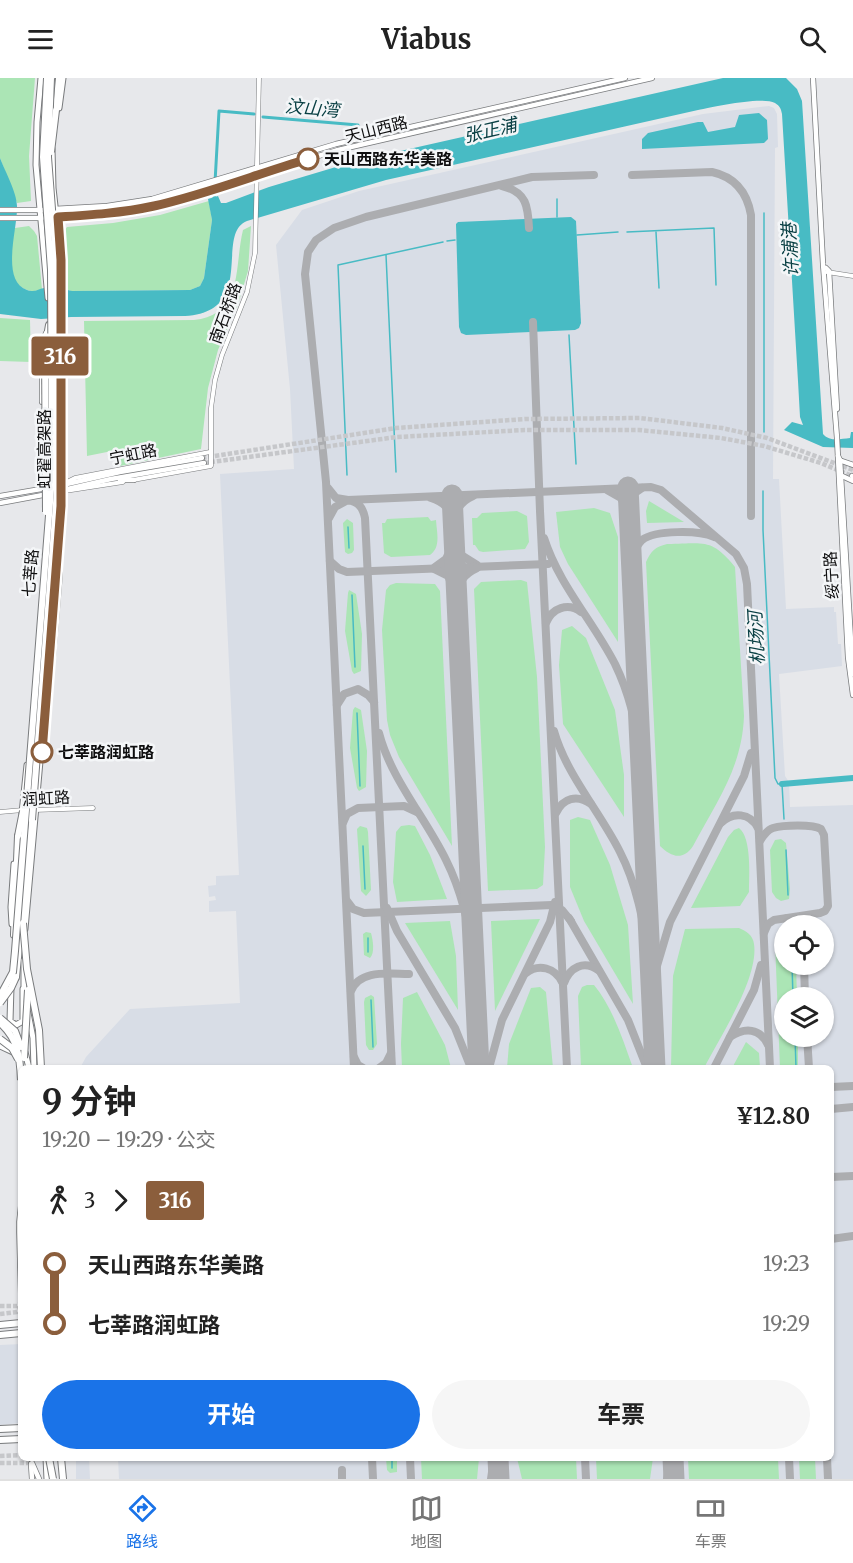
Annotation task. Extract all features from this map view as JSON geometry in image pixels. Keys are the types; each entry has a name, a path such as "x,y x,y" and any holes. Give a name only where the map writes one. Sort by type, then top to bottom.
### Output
{"highway":[{"name":"虹翟高架路","path":"23,923 41,718 58,477 55,248 48,179 49,78"},
{"name":"虹翟高架路","path":"28,778 47,548 53,443 50,248 43,157 49,78"},
{"path":"48,179 59,78"},
{"path":"47,548 45,348 49,323"},
{"path":"41,718 52,657 59,573 58,554"},
{"path":"14,937 18,836 28,778"},
{"path":"0,996 13,972 28,778"},
{"path":"23,923 29,998 23,1065"},
{"path":"0,1003 16,977 23,923"},
{"path":"27,969 38,1021 40,1065"},
{"path":"0,1021 15,1031 24,1058"},
{"path":"0,1021 18,1046 21,1065"},
{"path":"0,1043 12,1048 20,1065"},
{"path":"0,1325 18,1323"},
{"path":"0,1335 18,1333"},
{"path":"0,1429 18,1428"},
{"path":"0,1440 18,1439"},
{"path":"50,1461 53,1479"},
{"path":"61,1461 63,1479"}],"main road":[{"name":"七莘路","path":"41,78 36,165 48,288 48,490 34,694 22,810 16,835 11,907 14,937 10,1021 16,1025 23,1021 24,938 37,810 58,554 61,488 61,260 52,168 53,127 57,115 59,78"},
{"name":"天山西路","path":"0,218 41,218 128,211 170,202 383,138 565,95 625,78"},
{"name":"天山西路","path":"0,210 40,210 139,202 373,135 652,78"},
{"path":"813,78 823,264 827,272"},
{"name":"绥宁路","path":"827,272 853,695"},
{"path":"838,456 853,465"},
{"name":"宁虹路","path":"0,496 61,488 203,461 120,472 61,488"},
{"path":"839,475 853,478"},
{"path":"111,479 134,480"},
{"name":"宁虹路","path":"0,503 48,490"},
{"name":"绥宁路","path":"851,657 853,674"},
{"path":"0,991 12,969"},
{"name":"七莘路","path":"23,989 33,1038 34,1065"},
{"path":"0,1043 10,1044 24,1050 28,1065"},
{"path":"0,1043 14,1052 18,1066"},
{"path":"47,1479 49,1461"},
{"path":"32,1479 31,1463 39,1479"}],"street":[{"name":"南石桥路","path":"211,466 211,408 215,380 226,344 247,291 255,253 259,78"},
{"path":"827,272 853,276"},
{"name":"宁虹路","path":"61,488 75,478 210,452"},
{"name":"宁虹路","path":"61,488 73,491 211,466"},
{"path":"34,694 46,694"},
{"name":"润虹路","path":"0,812 93,807"}],"shaded area":[{"path":"769,106 774,108 777,114 773,479 779,479 786,609 834,607 838,644 841,644 842,666 779,674 785,776 789,782 790,807 853,805 853,1479 119,1479 118,1461 834,1461 834,1065 82,1065 86,1057 130,1009 240,1003 236,911 209,912 209,901 216,900 215,896 209,897 208,886 216,885 216,876 239,875 220,474 294,469 290,389 276,245 302,210 359,191 703,114"},
{"path":"18,1344 18,1423 0,1425 0,1345"},
{"path":"76,1461 89,1461 90,1479 76,1479"}],"green space":[{"path":"0,78 35,78 29,156 31,201 17,203 0,158"},
{"path":"209,201 212,220 204,278 200,286 190,290 71,291 66,289 64,238 67,227 113,223 160,215"},
{"path":"29,226 37,236 42,289 35,291 30,291 17,283 10,264 15,228"},
{"path":"251,226 248,271 238,304 218,350 208,388 201,449 120,466 117,450 87,456 84,321 194,320 210,316 221,309 229,299 237,273 243,230"},
{"path":"0,318 30,320 31,362 0,361"},
{"path":"649,501 684,522 647,523 646,511"},
{"path":"594,508 610,513 618,537 618,642 568,564 560,547 556,512"},
{"path":"517,511 527,516 529,542 525,549 483,552 473,545 472,518 477,518 482,513"},
{"path":"428,517 431,521 436,520 437,535 436,548 430,555 391,557 384,553 382,523 385,523 387,519"},
{"path":"347,519 353,523 354,550 348,554 345,552 343,523"},
{"path":"667,544 706,544 727,557 735,567 744,716 739,752 727,784 693,846 685,854 677,856 668,853 660,846 646,562 654,550"},
{"path":"521,580 527,582 537,677 545,847 543,885 537,889 488,891 474,589 481,582"},
{"path":"396,583 435,584 440,591 452,846 399,757 390,735 387,720 382,630 386,590 390,585"},
{"path":"349,590 356,594 362,634 361,671 354,674 345,631"},
{"path":"572,626 586,638 615,710 624,775 624,817 563,724 559,665 562,630"},
{"path":"355,707 361,710 367,751 366,787 359,791 350,748"},
{"path":"578,817 590,820 610,865 628,925 633,1004 584,921 570,887 570,820"},
{"path":"360,826 367,828 368,832 371,890 366,896 361,891 357,829"},
{"path":"401,826 415,826 430,855 447,899 397,902 393,882 396,832"},
{"path":"739,828 748,849 749,892 740,906 691,908 728,837"},
{"path":"781,839 786,843 790,889 789,899 781,901 772,892 770,850 775,840"},
{"path":"540,919 495,1011 491,921"},
{"path":"450,921 456,956 458,1010 405,923"},
{"path":"739,928 751,936 754,944 754,958 745,990 706,1065 671,1065 673,976 685,929"},
{"path":"371,933 372,939 373,950 370,958 364,955 363,934"},
{"path":"776,975 796,975 797,987 777,987"},
{"path":"594,985 601,994 617,1025 632,1065 581,1065 578,996 582,987"},
{"path":"540,987 546,992 553,1065 507,1065 509,1044 531,988"},
{"path":"417,992 445,1045 450,1065 402,1065 403,998"},
{"path":"371,995 374,997 377,1044 373,1050 369,1050 366,1045 364,1002 365,998"},
{"path":"746,1042 759,1053 760,1065 734,1065"},
{"path":"779,1047 798,1047 798,1065 780,1065"},
{"path":"386,1461 397,1461 397,1472 390,1473 387,1470"},
{"path":"421,1461 479,1461 477,1479 422,1479"},
{"path":"518,1461 576,1461 577,1479 522,1479"},
{"path":"596,1461 653,1461 650,1479 597,1479"},
{"path":"688,1461 778,1461 779,1479 689,1479"},
{"path":"799,1461 815,1461 816,1479 800,1479"}],"water":[{"path":"723,78 786,78 797,89 802,101 823,434 832,439 839,439 850,438 853,432 853,448 823,447 784,430 792,422 803,425 800,417 782,114 778,105 768,101 737,103 698,110 386,180 247,221 238,229 234,241 228,288 221,301 207,311 185,316 41,319 0,314 0,158 13,189 17,206 12,252 14,276 27,290 36,291 51,287 72,291 190,290 200,286 204,278 212,220 208,199 218,196 221,203 226,203 269,187 356,161"},
{"path":"759,113 767,120 768,139 764,143 642,149 642,139 648,133 698,122 703,122 708,132 735,127 739,115"},
{"path":"571,217 576,221 581,323 579,328 466,335 461,333 456,224 458,222"}],"waterway":[{"path":"214,200 219,111 254,114"},
{"name":"汶山湾","path":"263,117 358,125"},
{"path":"557,199 557,217"},
{"path":"764,213 764,432"},
{"path":"627,232 714,228 716,285"},
{"path":"577,235 618,232"},
{"path":"656,232 659,288"},
{"path":"447,241 455,240"},
{"path":"347,475 338,265 443,242"},
{"path":"386,255 396,472"},
{"path":"569,335 576,464"},
{"name":"机场河","path":"763,491 775,778 778,784 782,784 784,819"},
{"path":"348,527 349,548"},
{"path":"352,595 355,667"},
{"path":"357,713 360,786"},
{"name":"机场河","path":"782,784 853,778"},
{"path":"363,846 365,889"},
{"path":"786,850 788,895"},
{"path":"368,938 368,952"},
{"path":"792,975 793,987"},
{"path":"371,1000 373,1047"},
{"path":"795,1047 796,1065"},
{"path":"392,1461 392,1468"}],"taxiway":[{"path":"632,175 712,172 720,174 739,187 749,207 751,215 751,516"},
{"path":"354,1065 326,482 305,274 308,252 316,240 334,228 366,217 532,177 594,175"},
{"path":"502,186 521,196 527,207 529,228"},
{"path":"533,322 567,1065"},
{"path":"328,488 336,498 348,500 651,487 661,490 736,554 744,568 747,584 770,1065"},
{"path":"628,505 632,495 642,488"},
{"path":"607,490 621,498 629,513"},
{"path":"454,523 459,506 473,496"},
{"path":"431,498 446,507 454,522"},
{"path":"329,518 335,507 348,500 360,506 365,518 392,1065"},
{"path":"631,562 642,540 657,534 698,533 714,537"},
{"path":"544,538 558,571 606,648 620,675 632,710 640,758"},
{"path":"454,539 461,555 477,565"},
{"path":"435,567 446,559 454,542"},
{"path":"330,561 339,569 347,572 548,564"},
{"path":"457,597 463,579 477,568"},
{"path":"434,569 448,576 456,594"},
{"path":"546,623 552,614 561,608 571,607 581,612"},
{"path":"337,705 344,694 358,689 374,702"},
{"path":"554,731 559,747 575,778 612,837 626,865 639,903 649,957"},
{"path":"379,733 392,766 452,872 464,910 474,963"},
{"path":"652,1022 656,969 670,922 744,776 751,753"},
{"path":"556,813 562,804 571,799 581,799 591,804"},
{"path":"343,823 347,814 358,808 404,806 417,812"},
{"path":"721,823 726,819 741,815 751,819 758,828"},
{"path":"760,841 769,830 778,827 805,826 821,829 824,835 828,906 820,913 774,920 768,924 764,933"},
{"path":"347,901 353,909 364,913 552,905 562,910 571,921"},
{"path":"490,1065 502,1020 550,922 555,902"},
{"path":"387,908 397,931 455,1028 470,1065"},
{"path":"569,918 628,1020 646,1065"},
{"path":"716,1065 754,990 761,965"},
{"path":"564,983 570,973 578,967 588,966 598,970"},
{"path":"526,973 536,968 546,968 555,973 562,982"},
{"path":"351,991 355,984 368,976 409,974"},
{"path":"804,975 805,987"},
{"path":"730,1037 741,1032 752,1031 761,1035 768,1045"},
{"path":"808,1047 809,1065"},
{"path":"383,1065 391,1053"},
{"path":"354,1057 358,1065"},
{"path":"834,1087 853,1086"},
{"path":"834,1109 853,1107"},
{"path":"834,1177 853,1176"},
{"path":"834,1239 853,1236"},
{"path":"372,1461 373,1479"},
{"path":"410,1461 411,1479"},
{"path":"491,1479 494,1461"},
{"path":"501,1461 505,1479"},
{"path":"585,1461 586,1479"},
{"path":"667,1479 670,1461"},
{"path":"789,1461 790,1479"},
{"path":"827,1461 828,1479"},
{"path":"342,1470 342,1479"},
{"path":"673,1475 674,1479"}],"runway":[{"path":"628,487 655,1065"},
{"path":"452,495 479,1065"},
{"path":"498,1461 499,1479"},
{"path":"673,1461 674,1479"}],"tunnel":[{"path":"202,458 396,428 525,419 640,418 722,428 767,438 853,470"},
{"path":"204,463 397,437 525,430 639,430 721,438 764,446 821,463 852,476"},
{"path":"0,1306 18,1305"},
{"path":"0,1314 18,1311"},
{"path":"0,1456 18,1455"},
{"path":"0,1463 31,1463"}],"bus line":[{"name":"316","path":"42,752 61,506 61,260 58,217 128,211 153,206 308,159"}],"place":[{"name":"天山西路东华美路","path":"308,159"},
{"name":"七莘路润虹路","path":"42,752"}],"water label":[{"name":"张正浦","path":"490,130"},
{"name":"许浦港","path":"790,250"}]}
